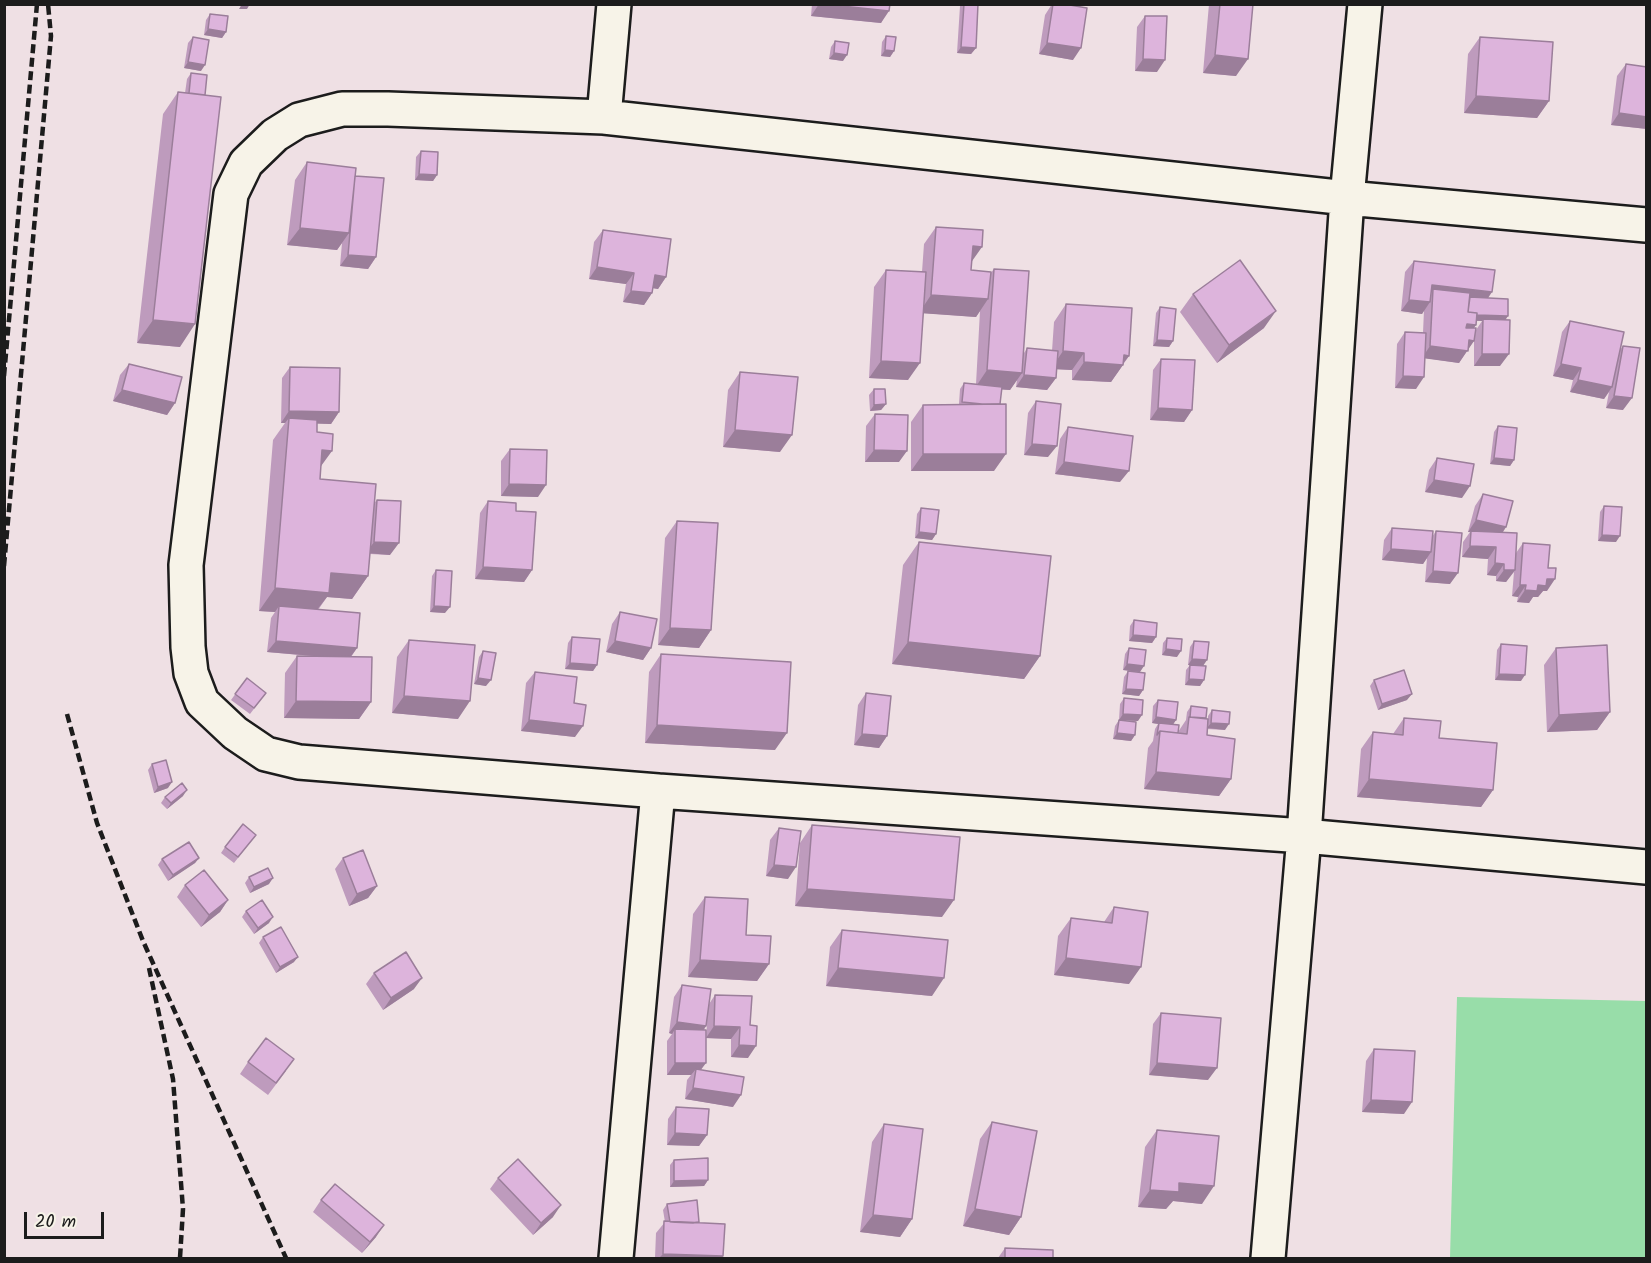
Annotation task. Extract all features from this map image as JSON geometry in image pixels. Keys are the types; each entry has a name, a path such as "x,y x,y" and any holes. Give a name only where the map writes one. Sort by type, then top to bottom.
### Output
{"street":[{"path":"604,117 614,4"},
{"path":"1268,1258 1304,836 1347,198 1365,4"},
{"path":"1647,225 1347,198 604,117 342,109 299,120 275,135 246,163 231,194 186,564 188,647 191,673 202,702 235,733 266,754 299,762 657,791 1304,836 1647,867"},
{"path":"616,1258 657,791"}],"green space":[{"path":"1457,997 1646,1001 1646,1258 1450,1258"}],"building":[{"path":"823,4 890,4 889,11"},
{"path":"964,4 978,4 976,48 961,47"},
{"path":"1053,4 1087,8 1081,48 1047,43"},
{"path":"1220,4 1253,4 1248,59 1215,55"},
{"path":"210,14 228,16 226,32 208,29"},
{"path":"1145,16 1167,16 1165,60 1143,59"},
{"path":"886,36 896,37 894,51 885,50"},
{"path":"193,37 209,40 205,65 188,62"},
{"path":"1480,37 1553,42 1549,101 1476,96"},
{"path":"835,41 849,43 847,55 834,53"},
{"path":"1626,64 1647,67 1647,117 1619,113"},
{"path":"191,73 207,75 205,95 189,93"},
{"path":"178,92 221,97 195,324 153,320"},
{"path":"421,151 438,152 437,175 419,174"},
{"path":"307,162 356,168 349,233 300,228"},
{"path":"355,176 384,178 376,257 348,255"},
{"path":"936,227 983,230 982,247 973,246 971,270 991,272 988,299 931,295"},
{"path":"603,230 671,239 666,277 655,275 652,293 631,291 634,273 597,267"},
{"path":"1240,260 1276,311 1229,345 1193,294"},
{"path":"1414,261 1495,270 1492,292 1432,285 1430,302 1409,300"},
{"path":"994,269 1029,271 1022,373 987,370"},
{"path":"886,270 926,272 920,363 881,361"},
{"path":"1433,289 1470,293 1468,312 1477,313 1476,325 1467,324 1466,328 1476,328 1474,341 1469,340 1468,351 1430,346"},
{"path":"1470,297 1508,299 1508,316 1477,315 1477,313 1468,312"},
{"path":"1066,304 1132,308 1129,356 1124,355 1123,365 1084,362 1084,353 1063,351"},
{"path":"1160,307 1176,309 1173,341 1157,340"},
{"path":"1483,319 1510,320 1509,354 1482,354"},
{"path":"1570,321 1624,332 1612,387 1578,380 1581,368 1561,364"},
{"path":"1405,332 1426,333 1424,377 1403,376"},
{"path":"1623,346 1640,348 1632,398 1614,396"},
{"path":"1027,348 1058,351 1056,378 1024,375"},
{"path":"1161,359 1195,360 1192,410 1158,408"},
{"path":"129,364 182,377 175,403 122,390"},
{"path":"290,367 340,368 339,412 289,411"},
{"path":"740,372 798,377 792,435 735,430"},
{"path":"964,383 1002,387 1000,404 962,402"},
{"path":"874,389 885,389 886,404 874,405"},
{"path":"1036,401 1061,404 1057,446 1032,444"},
{"path":"1006,404 1006,454 923,454 923,405"},
{"path":"875,414 908,415 907,451 874,450"},
{"path":"289,418 317,420 317,432 333,434 332,451 322,450 320,479 376,484 368,576 331,573 329,593 275,588"},
{"path":"1498,426 1517,428 1514,460 1494,458"},
{"path":"1068,427 1133,436 1129,471 1064,462"},
{"path":"510,449 547,450 546,485 509,484"},
{"path":"1437,458 1474,464 1470,486 1434,480"},
{"path":"1483,494 1513,501 1506,527 1476,520"},
{"path":"377,500 401,501 399,543 374,542"},
{"path":"488,501 516,503 516,511 536,512 532,570 483,567"},
{"path":"1604,506 1622,507 1620,536 1602,535"},
{"path":"921,508 939,510 936,534 919,532"},
{"path":"677,521 718,523 711,630 670,628"},
{"path":"1392,528 1433,531 1431,552 1391,549"},
{"path":"1436,531 1462,533 1458,573 1433,571"},
{"path":"1471,531 1517,533 1515,570 1504,570 1504,564 1495,563 1496,547 1470,546"},
{"path":"919,542 1051,556 1040,656 908,642"},
{"path":"1523,543 1550,545 1548,568 1556,568 1555,579 1547,579 1546,586 1538,585 1537,591 1525,590 1526,585 1520,585"},
{"path":"436,570 452,571 450,607 434,606"},
{"path":"279,606 360,613 357,648 276,641"},
{"path":"620,612 657,619 651,648 615,641"},
{"path":"1134,620 1157,623 1156,637 1133,635"},
{"path":"572,637 600,639 597,665 570,663"},
{"path":"1167,638 1182,639 1181,651 1166,649"},
{"path":"409,640 475,645 470,701 404,696"},
{"path":"1194,641 1209,642 1207,660 1192,659"},
{"path":"1501,644 1527,646 1525,675 1499,674"},
{"path":"1607,645 1610,712 1559,715 1556,648"},
{"path":"1129,648 1146,650 1144,666 1127,664"},
{"path":"483,651 496,653 491,680 478,678"},
{"path":"661,654 791,662 787,733 657,725"},
{"path":"297,656 372,657 371,702 296,701"},
{"path":"1190,665 1206,666 1204,680 1189,679"},
{"path":"1404,670 1412,694 1382,704 1374,680"},
{"path":"1128,671 1145,673 1143,690 1126,689"},
{"path":"535,672 577,677 574,703 586,705 583,726 529,720"},
{"path":"247,678 266,693 254,708 235,694"},
{"path":"866,693 891,696 887,736 862,734"},
{"path":"1124,698 1143,700 1142,715 1123,714"},
{"path":"1158,700 1178,702 1176,720 1156,717"},
{"path":"1191,706 1207,708 1206,718 1190,717"},
{"path":"1212,710 1230,712 1229,724 1211,723"},
{"path":"1189,717 1208,719 1207,735 1235,739 1231,779 1156,772 1160,731 1187,734"},
{"path":"1404,718 1441,721 1439,738 1497,743 1493,790 1369,779 1373,732 1403,735"},
{"path":"1119,720 1136,722 1135,735 1117,733"},
{"path":"1159,723 1179,725 1178,733 1160,731 1157,735"},
{"path":"166,760 172,782 158,787 152,764"},
{"path":"182,783 187,790 171,803 165,797"},
{"path":"243,824 256,835 238,857 225,847"},
{"path":"812,825 960,837 954,900 807,889"},
{"path":"779,828 801,831 796,867 774,865"},
{"path":"189,842 199,858 173,875 162,859"},
{"path":"363,850 377,886 357,894 343,858"},
{"path":"268,868 273,878 254,887 249,877"},
{"path":"204,870 228,900 209,915 185,885"},
{"path":"705,897 748,899 746,935 771,936 769,964 700,960"},
{"path":"262,900 273,917 258,928 246,911"},
{"path":"1114,907 1148,912 1141,967 1066,958 1071,918 1112,923"},
{"path":"281,927 298,957 280,967 263,937"},
{"path":"842,930 948,940 944,978 838,968"},
{"path":"406,952 422,978 391,998 374,973"},
{"path":"682,985 711,989 706,1026 677,1022"},
{"path":"715,995 752,996 750,1025 757,1026 756,1046 739,1045 740,1027 714,1026"},
{"path":"1161,1013 1221,1018 1217,1068 1157,1063"},
{"path":"675,1029 706,1030 706,1063 675,1063"},
{"path":"266,1038 294,1059 276,1083 248,1062"},
{"path":"1374,1049 1415,1051 1412,1102 1371,1100"},
{"path":"696,1069 744,1077 741,1095 693,1088"},
{"path":"676,1107 709,1109 707,1135 675,1133"},
{"path":"992,1122 1037,1131 1021,1217 975,1209"},
{"path":"884,1124 923,1129 912,1219 873,1215"},
{"path":"1157,1130 1219,1136 1214,1186 1179,1183 1179,1192 1150,1190"},
{"path":"708,1158 708,1180 674,1181 674,1160"},
{"path":"518,1159 561,1205 541,1223 498,1178"},
{"path":"335,1184 384,1225 370,1242 321,1200"},
{"path":"697,1200 699,1222 670,1222 667,1204"},
{"path":"664,1221 725,1224 723,1256 663,1254"},
{"path":"1005,1248 1053,1250 1053,1258 1005,1258"}],"railway":[{"path":"4,376 37,4"},
{"path":"4,566 51,36 48,4"},
{"path":"67,714 97,823 143,941 286,1258"},
{"path":"149,968 173,1079 183,1209 180,1258"}]}
